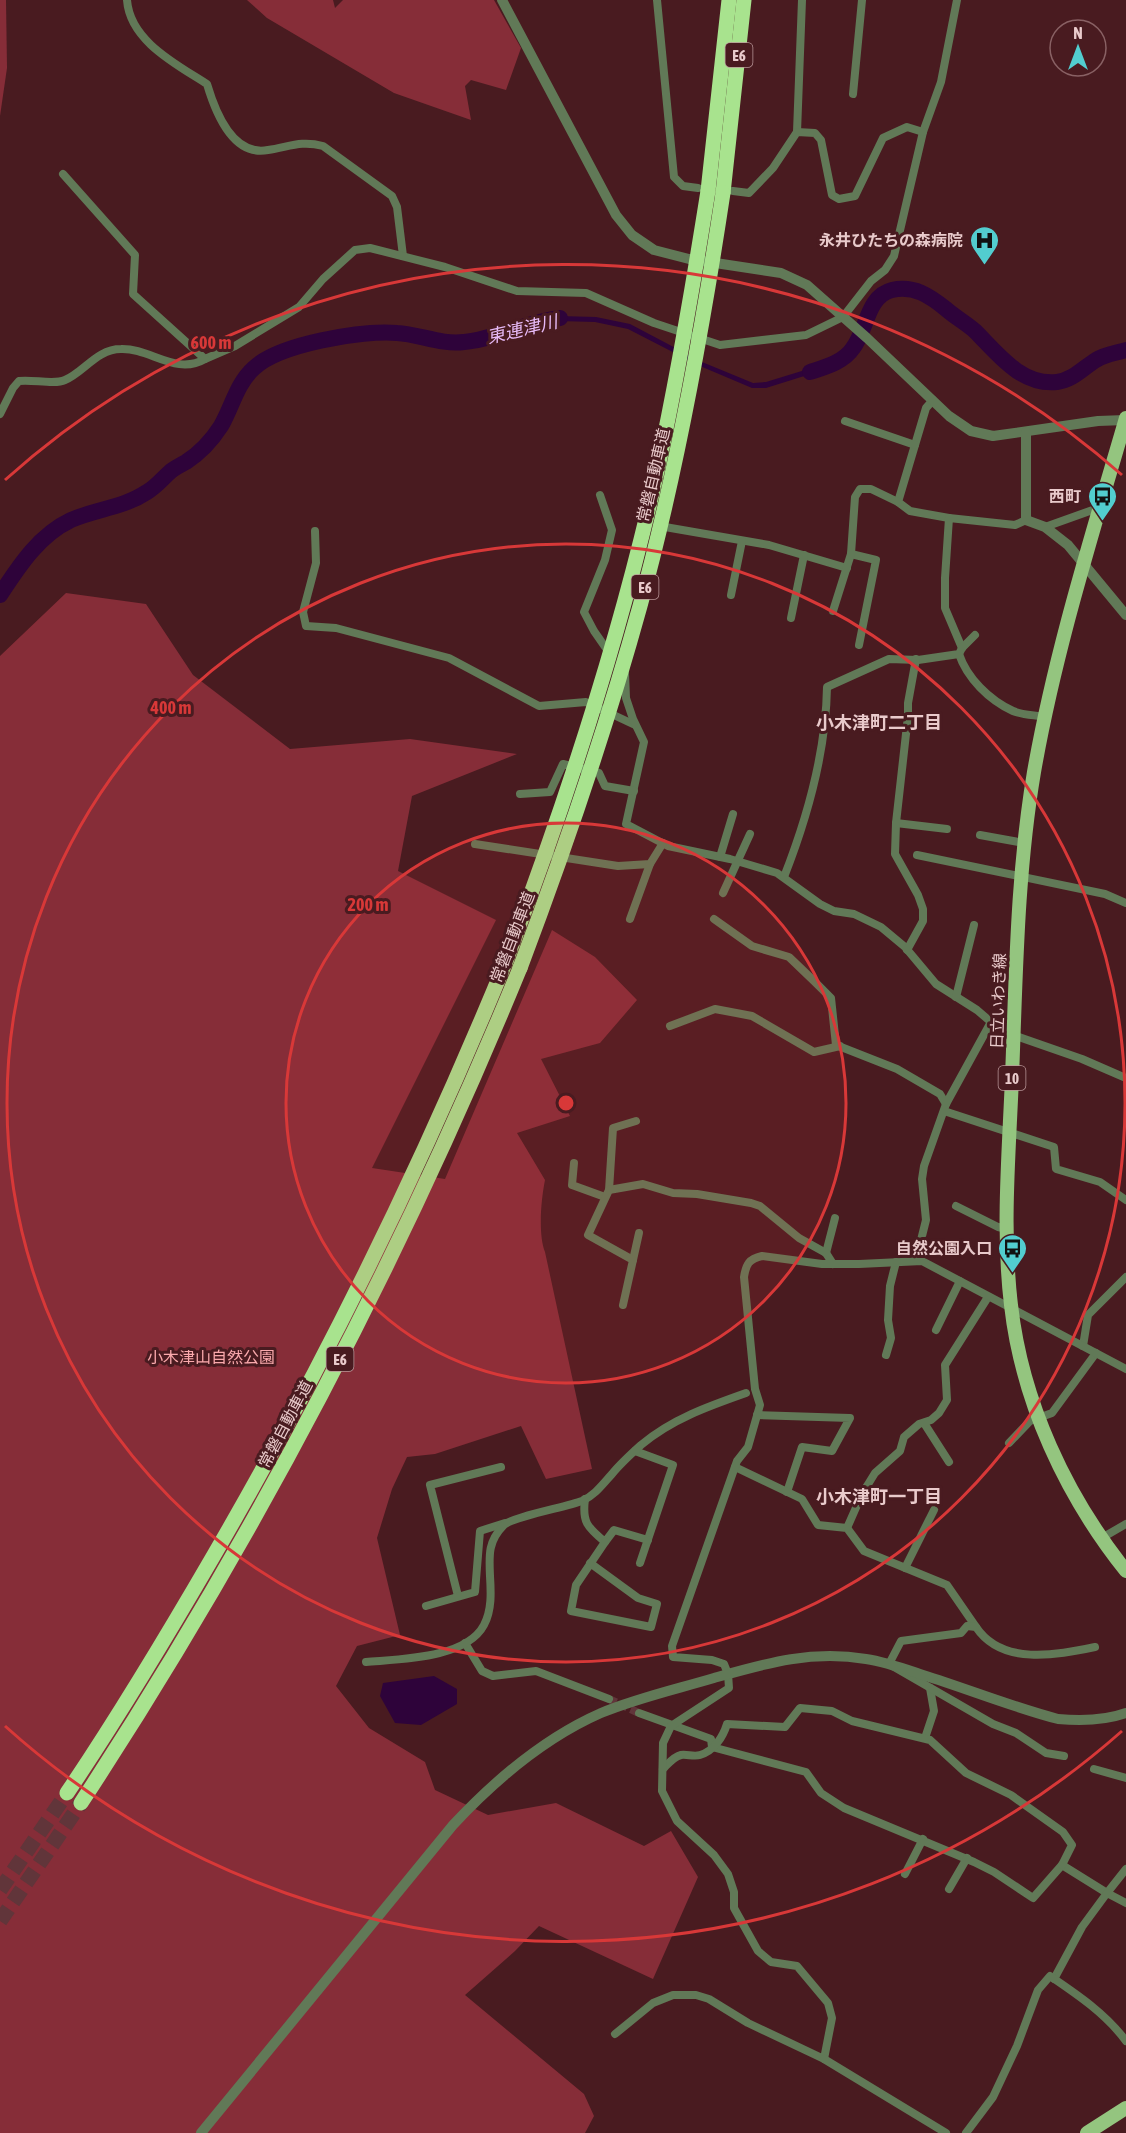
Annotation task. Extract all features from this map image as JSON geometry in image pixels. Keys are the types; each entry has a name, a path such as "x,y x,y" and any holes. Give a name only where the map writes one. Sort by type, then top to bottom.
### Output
{"highway":[{"path":"723,0 724,50"},
{"name":"常磐自動車道","path":"716,191 729,0"},
{"name":"常磐自動車道","path":"67,1793 175,1622 245,1501 334,1336 559,865 602,735 640,605 667,496 689,392 716,191 733,110 744,0"},
{"path":"733,110 747,54 752,0"},
{"name":"常磐自動車道","path":"81,1803 191,1628 262,1506 348,1345 449,1135 513,965"}],"main road":[{"name":"日立いわき線","path":"1126,419 1058,659 1045,717 1024,843 1020,877 1007,1229 1011,1309 1021,1359 1039,1417 1063,1474 1100,1539 1126,1572"},
{"path":"1087,2133 1126,2109"}],"street":[{"path":"127,0 128,13 135,27 165,57 207,84 213,103 229,134 243,146 264,151 297,143 309,142 323,146 392,196 397,207 403,256"},
{"path":"502,0 616,215 632,235 654,250 781,273 795,278 818,293 949,416 971,431 993,436 1126,419"},
{"path":"657,0 674,177 683,186 749,193 773,168 796,132 802,0"},
{"path":"853,94 862,0"},
{"path":"0,414 19,381 65,380 90,362 113,350 127,349 177,364 198,364 235,346 299,307 323,279 355,250 370,248 445,267 517,291 586,293 654,323 720,345 806,335 845,320 871,281 885,270 894,256 923,132 941,82 957,0"},
{"path":"796,132 815,133 821,140 832,195 839,199 855,196 883,138 907,127 923,132"},
{"path":"63,174 135,255 133,294 205,359"},
{"path":"898,502 926,408 933,400"},
{"path":"845,421 915,445"},
{"path":"1026,432 1026,520"},
{"path":"833,611 851,554 855,497 860,489 871,489 898,502 910,511 1015,525 1026,520 1045,526 1068,544 1126,615"},
{"path":"600,495 612,530 605,560 584,612 594,631 625,675 626,698 635,725 644,742 626,824 663,843 777,873 820,904 834,911 854,914 881,927 907,950 936,984 977,1010 991,1022 1126,1078"},
{"path":"1045,526 1101,507"},
{"path":"949,518 945,608 964,669 986,693 1013,711 1045,717"},
{"path":"665,527 769,545 847,568"},
{"path":"315,531 316,563 303,612 306,626 336,628 449,658 539,706 586,702 635,725"},
{"path":"731,595 742,541"},
{"path":"851,554 876,560 859,645"},
{"path":"791,618 804,555"},
{"path":"784,877 799,838 818,769 826,722 827,687 889,659 916,659 960,651 975,635"},
{"path":"907,950 923,921 918,895 895,854 908,703 916,659"},
{"path":"520,794 550,792 563,764 599,773 605,786 634,791"},
{"path":"720,857 733,814"},
{"path":"896,823 946,829"},
{"path":"723,894 750,834"},
{"path":"980,835 1024,843"},
{"path":"630,919 650,864 663,843"},
{"path":"475,844 618,866 650,864"},
{"path":"917,855 1104,894 1126,903"},
{"path":"714,919 752,946 789,957 831,998 836,1045 897,1069 940,1094 945,1108 1010,1134 1054,1147 1056,1169 1100,1182 1126,1200"},
{"path":"956,997 974,925"},
{"path":"670,1026 715,1009 752,1016 814,1052 840,1046"},
{"path":"916,1260 926,1220 922,1179 924,1166 945,1108 991,1022"},
{"path":"633,1260 588,1235 607,1194 613,1128 636,1121"},
{"path":"574,1162 572,1185 607,1194 643,1184 673,1193 697,1194 760,1206 799,1238 826,1253 833,1264"},
{"path":"956,1206 998,1227 1007,1229"},
{"path":"826,1253 835,1218"},
{"path":"623,1305 639,1233"},
{"path":"824,2059 832,2018 828,2004 797,1966 771,1962 758,1951 734,1908 734,1892 728,1874 714,1855 677,1821 662,1791 663,1743 671,1726 729,1688 728,1674 724,1664 712,1660 674,1657 672,1646 737,1461 748,1448 760,1405 755,1389 744,1277 746,1266 752,1258 762,1256 833,1264 922,1261 1126,1369"},
{"path":"886,1355 891,1338 888,1320 890,1286 896,1262"},
{"path":"1083,1346 1088,1315 1126,1277"},
{"path":"936,1330 960,1281"},
{"path":"847,1528 862,1494 875,1473 900,1451 904,1437 931,1420 939,1413 947,1400 945,1365 988,1297"},
{"path":"1009,1443 1030,1421 1052,1413 1096,1353"},
{"path":"426,1606 475,1592 480,1531 585,1499 601,1488 635,1451 656,1434 700,1409 746,1393"},
{"path":"757,1415 850,1418 832,1451 802,1447 787,1492"},
{"path":"924,1423 949,1462"},
{"path":"635,1451 673,1465 640,1563"},
{"path":"458,1596 430,1485 501,1467"},
{"path":"735,1467 802,1499 818,1525 847,1528 864,1551 947,1585 983,1638 994,1646 1020,1654 1051,1654 1095,1647"},
{"path":"585,1499 583,1516 592,1532 604,1542"},
{"path":"905,1568 934,1510"},
{"path":"366,1662 423,1657 449,1650 465,1643 482,1629 491,1594 488,1553 497,1533 506,1523"},
{"path":"1100,1539 1126,1524"},
{"path":"590,1563 638,1598 657,1604 651,1627 571,1611 576,1585 590,1563 604,1542 614,1530 648,1540"},
{"path":"889,1664 901,1641 961,1632 967,1626 976,1627"},
{"path":"465,1643 482,1671 493,1676 536,1671 609,1699"},
{"path":"201,2133 453,1824 480,1796 541,1748 601,1714 633,1702 728,1674 778,1660 804,1656 850,1657 889,1664 1058,1719 1107,1719 1126,1713"},
{"path":"889,1664 993,1724 1016,1733 1046,1753 1064,1756"},
{"path":"925,1738 934,1710 930,1688"},
{"path":"663,1769 673,1758 682,1755 700,1755 714,1747 724,1733 727,1724 785,1727 800,1708 832,1711 852,1721 930,1740 966,1773 1011,1795 1063,1832 1072,1845 1062,1864 1033,1898 994,1872 967,1858 844,1808 821,1793 806,1772 714,1747"},
{"path":"639,1713 711,1739 714,1747"},
{"path":"1094,1769 1126,1778"},
{"path":"905,1874 923,1839"},
{"path":"949,1889 967,1858"},
{"path":"1062,1864 1126,1903"},
{"path":"1054,1979 1082,1927 1126,1869"},
{"path":"966,2133 993,2097 1017,2046 1038,1990 1050,1976 1079,1996 1115,2026 1126,2041"},
{"path":"615,2034 653,2003 673,1995 696,1995 709,1999 748,2023 824,2059 946,2133"}],"green space":[{"path":"0,0 6,0 7,68 0,116"},
{"path":"247,0 333,0 335,8 343,0 494,0 521,48 506,90 471,80 465,86 471,120 394,93 267,18"},
{"name":"小木津山自然公園","path":"66,593 146,604 193,675 290,749 410,739 517,754 412,796 398,871 496,920 372,1168 445,1179 552,930 595,957 637,1000 600,1043 541,1059 570,1116 517,1133 545,1180 541,1236 592,1469 546,1479 521,1426 435,1454 407,1457 392,1489 377,1538 400,1635 357,1646 336,1686 369,1728 425,1762 435,1790 488,1815 556,1803 644,1846 671,1831 698,1877 653,1979 539,1926 515,1951 465,1995 584,2094 594,2116 585,2133 0,2133 0,656"}],"shaded area":[{"path":"558,316 596,317 630,324 702,362 753,383 766,382 831,362 833,367 766,388 752,388 700,366 628,329 595,322 559,321 539,324 537,320"},
{"path":"434,1676 457,1689 457,1704 421,1725 395,1723 380,1696 383,1683"}],"waterway":[{"name":"東連津川","path":"810,372 845,357 858,341 868,314 877,299 884,293 900,289 915,290 934,300 975,331 1001,358 1032,379 1044,382 1063,381 1100,358 1126,350"},
{"name":"東連津川","path":"0,595 31,552 60,526 80,516 138,497 201,450 221,426 243,381 266,359 301,346 343,336 397,333 455,343 488,338 560,318"}],"tunnel":[{"path":"609,1699 639,1713"},
{"path":"0,1890 67,1793"},
{"path":"0,1921 81,1803"}],"place":[{"name":"永井ひたちの森病院","path":"984,266"},
{"name":"西町","path":"1102,522"},
{"name":"自然公園入口","path":"1013,1274"}],"district":[{"name":"小木津町二丁目","path":"879,722"},
{"name":"小木津町一丁目","path":"879,1496"}]}
